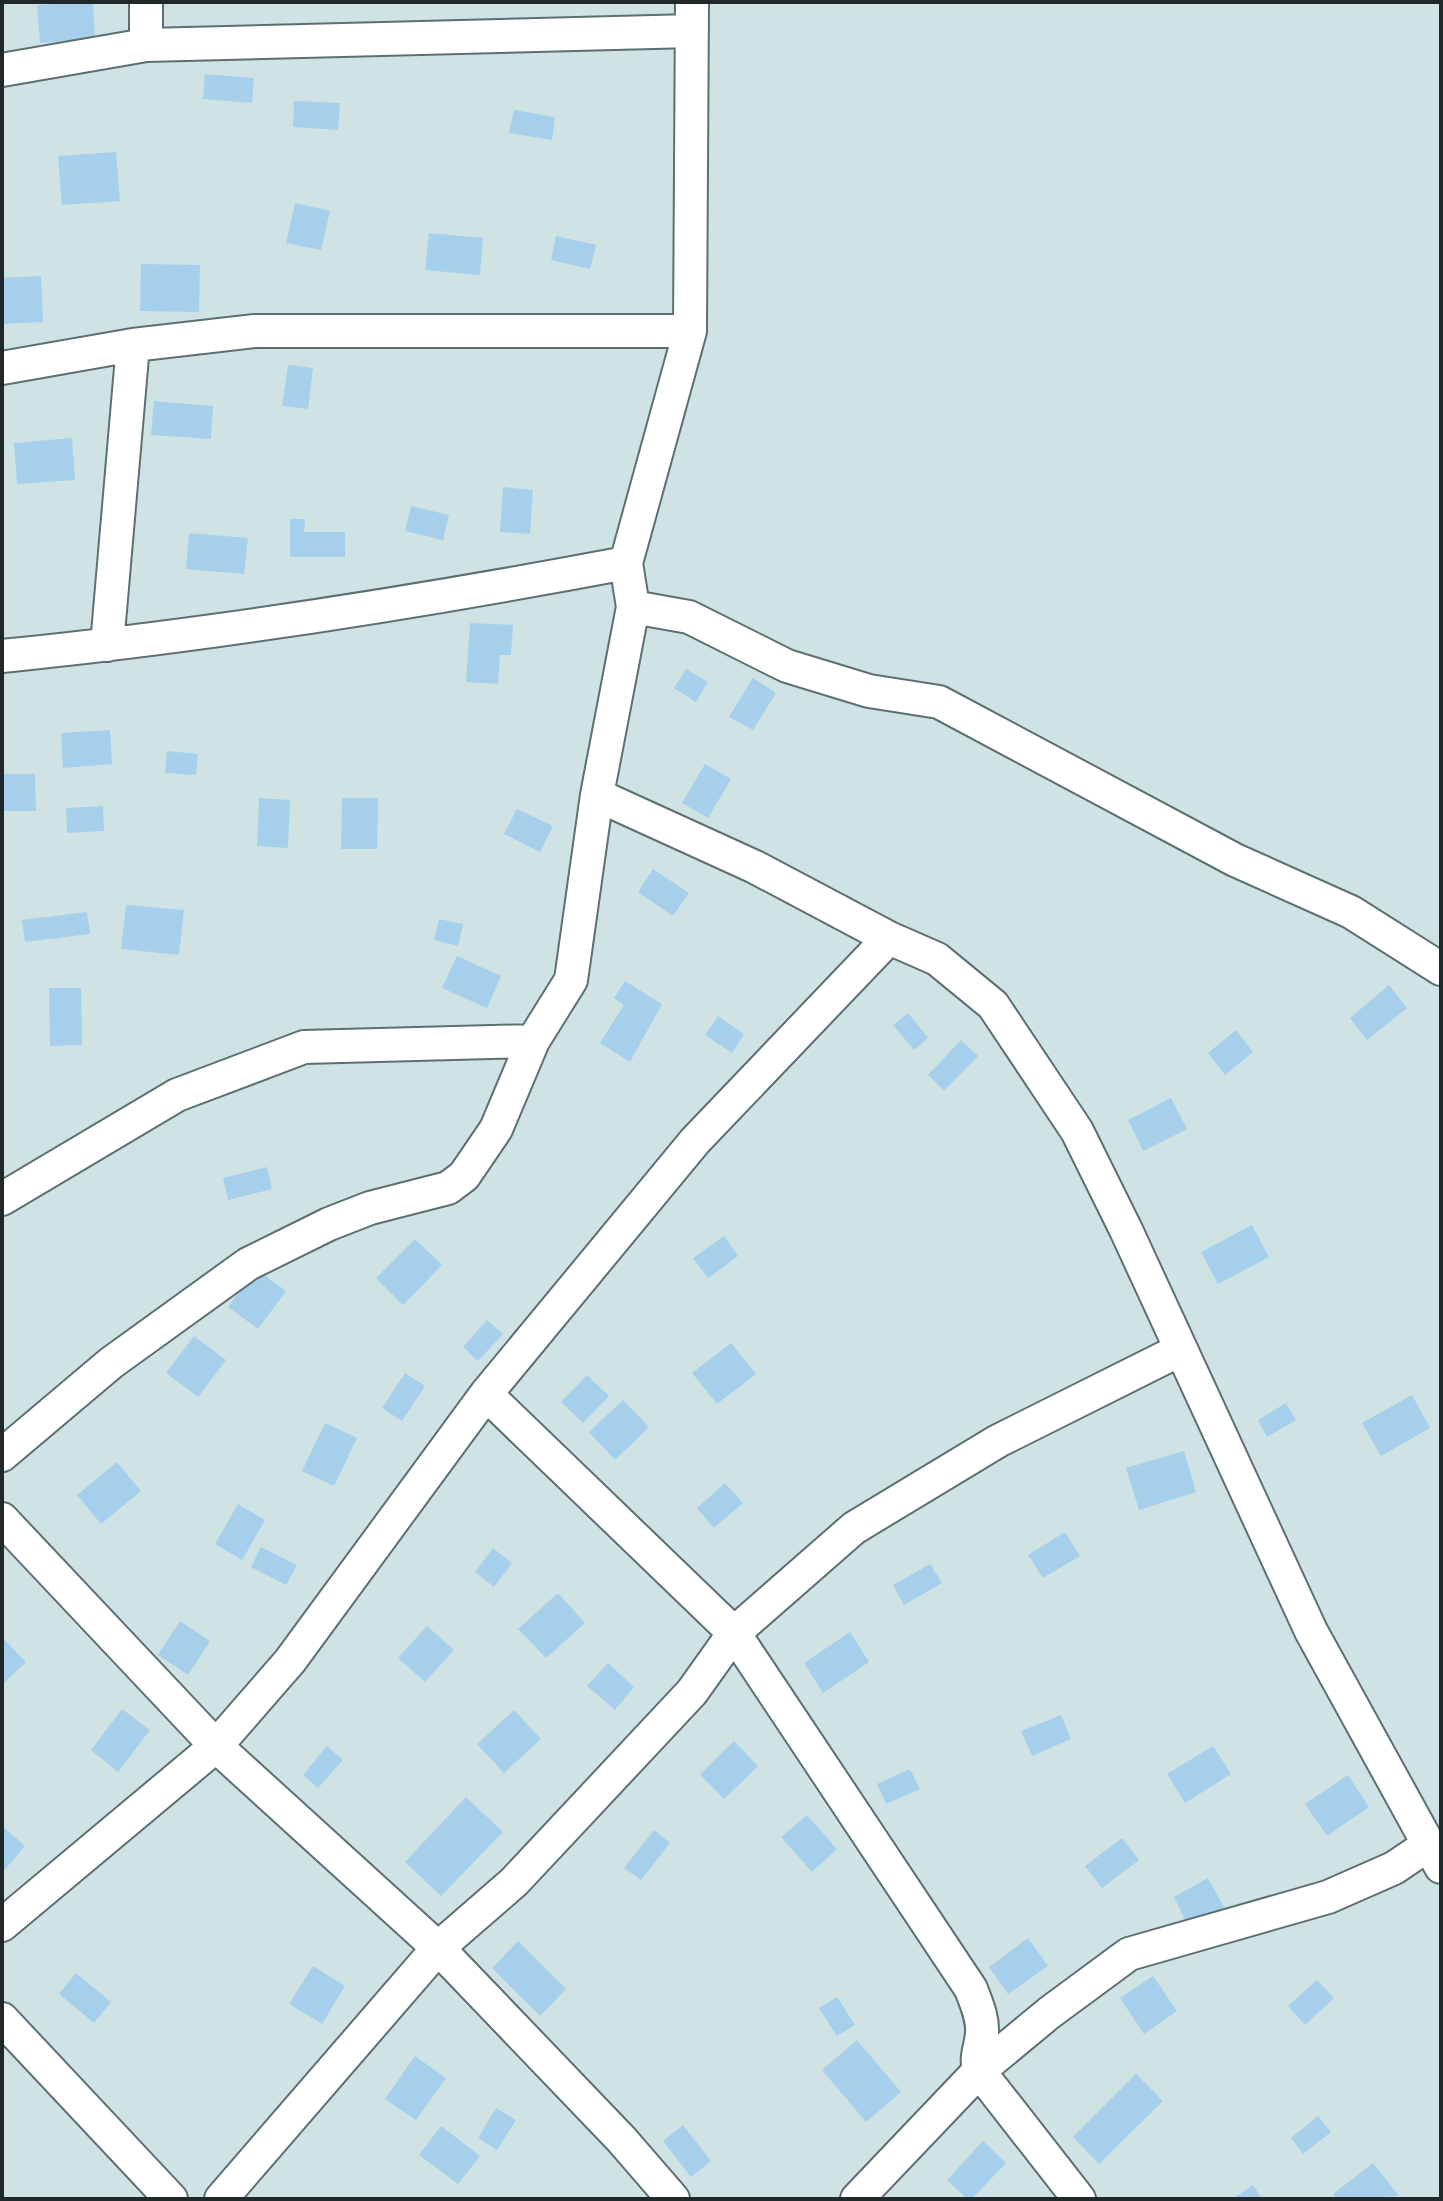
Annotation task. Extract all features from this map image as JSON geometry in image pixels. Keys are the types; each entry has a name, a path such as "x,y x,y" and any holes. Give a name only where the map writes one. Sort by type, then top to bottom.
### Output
{"street":[{"path":"146,2 146,45"},
{"path":"2,70 146,45 692,17 690,331 626,563 633,607 597,795 571,980 533,1041 496,1129 464,1176 448,1188 370,1208 329,1224 248,1264 111,1363 2,1455"},
{"path":"2,368 133,345 255,331 690,331"},
{"path":"107,645 133,345"},
{"path":"2,656 107,645 410,603 626,563"},
{"path":"633,607 689,617 787,666 869,691 939,702 1235,860 1351,912 1441,969"},
{"path":"597,795 755,867 889,938 937,959 993,1005 1077,1131 1311,1631 1435,1856 1394,1868 1328,1897 1129,1954 1049,2013 979,2071 857,2199"},
{"path":"2,1925 216,1746 290,1661 486,1394 695,1141 889,938"},
{"path":"2,1199 177,1095 304,1047 533,1041"},
{"path":"221,2199 438,1948 535,1860 692,1692 734,1633 854,1528 998,1441 1180,1350"},
{"path":"486,1394 734,1633 971,1989 980,2013 982,2032 975,2055 979,2071 1079,2199"},
{"path":"2,1519 216,1746 438,1948 622,2140 673,2199"},
{"path":"2,2019 171,2199"}],"building":[{"path":"93,2 95,39 40,43 37,5"},
{"path":"205,74 254,78 252,103 203,99"},
{"path":"294,101 340,103 338,130 293,127"},
{"path":"514,110 555,117 552,140 509,133"},
{"path":"116,152 120,201 62,205 58,156"},
{"path":"295,203 330,211 321,250 286,243"},
{"path":"429,233 483,238 480,275 425,270"},
{"path":"556,236 596,245 590,269 551,260"},
{"path":"141,264 200,265 199,312 140,311"},
{"path":"41,276 43,322 2,324 2,278"},
{"path":"288,365 313,368 308,409 282,406"},
{"path":"154,401 213,406 211,439 151,435"},
{"path":"72,438 75,480 17,484 14,443"},
{"path":"503,487 533,490 530,534 500,532"},
{"path":"411,506 449,515 443,540 405,531"},
{"path":"290,519 305,519 304,532 345,532 345,557 290,557"},
{"path":"189,533 248,538 244,574 186,569"},
{"path":"470,623 513,625 511,655 500,655 498,684 466,682"},
{"path":"686,669 708,682 696,702 674,688"},
{"path":"753,678 776,693 753,730 729,717"},
{"path":"110,730 112,764 63,768 61,733"},
{"path":"167,751 198,754 196,775 165,773"},
{"path":"705,764 731,779 708,818 682,803"},
{"path":"2,774 35,774 36,811 2,811"},
{"path":"259,798 290,800 288,848 257,846"},
{"path":"342,798 378,798 377,849 341,849"},
{"path":"103,806 104,831 67,833 66,808"},
{"path":"517,809 553,826 540,852 504,834"},
{"path":"653,869 689,893 673,916 638,892"},
{"path":"126,905 184,910 179,955 121,949"},
{"path":"87,912 90,934 25,942 22,920"},
{"path":"439,919 463,924 458,946 434,940"},
{"path":"457,956 501,976 487,1008 442,988"},
{"path":"625,981 662,1004 630,1062 600,1043 624,1005 614,998"},
{"path":"1389,985 1407,1008 1367,1040 1350,1018"},
{"path":"49,988 81,988 82,1045 50,1046"},
{"path":"908,1013 928,1038 914,1050 893,1025"},
{"path":"718,1016 744,1034 732,1053 705,1035"},
{"path":"1236,1030 1253,1052 1225,1075 1208,1053"},
{"path":"961,1040 978,1056 944,1091 928,1075"},
{"path":"1171,1098 1187,1129 1143,1151 1128,1120"},
{"path":"267,1167 272,1189 228,1200 223,1178"},
{"path":"1252,1225 1269,1257 1218,1284 1201,1252"},
{"path":"724,1236 738,1256 708,1278 693,1258"},
{"path":"415,1239 442,1265 403,1305 376,1278"},
{"path":"256,1269 286,1291 258,1329 228,1307"},
{"path":"487,1320 503,1334 478,1361 463,1347"},
{"path":"194,1336 226,1360 198,1397 166,1373"},
{"path":"731,1343 756,1374 717,1404 692,1373"},
{"path":"405,1373 425,1386 402,1421 382,1408"},
{"path":"587,1375 609,1396 583,1423 561,1402"},
{"path":"1412,1395 1430,1428 1381,1456 1362,1423"},
{"path":"623,1400 649,1427 615,1460 589,1432"},
{"path":"1286,1403 1296,1420 1267,1437 1258,1420"},
{"path":"325,1423 357,1438 334,1486 302,1471"},
{"path":"1184,1451 1196,1492 1139,1510 1126,1468"},
{"path":"117,1462 141,1491 101,1524 77,1495"},
{"path":"725,1483 743,1503 714,1528 697,1508"},
{"path":"238,1504 265,1520 242,1560 215,1544"},
{"path":"1065,1532 1080,1556 1043,1578 1028,1555"},
{"path":"261,1547 297,1565 286,1585 251,1567"},
{"path":"493,1548 512,1563 494,1587 475,1572"},
{"path":"930,1564 942,1583 904,1605 893,1585"},
{"path":"558,1593 585,1623 546,1658 518,1629"},
{"path":"180,1621 210,1641 188,1675 158,1655"},
{"path":"427,1626 454,1650 425,1682 398,1658"},
{"path":"850,1632 869,1662 823,1693 804,1663"},
{"path":"2,1637 26,1662 2,1685"},
{"path":"608,1663 634,1687 615,1710 587,1686"},
{"path":"122,1709 150,1730 118,1772 91,1750"},
{"path":"514,1710 541,1739 504,1773 477,1744"},
{"path":"1061,1715 1071,1739 1032,1756 1021,1731"},
{"path":"734,1741 758,1766 724,1799 700,1775"},
{"path":"327,1746 343,1760 318,1788 303,1775"},
{"path":"1213,1746 1231,1774 1185,1803 1167,1774"},
{"path":"910,1769 920,1789 886,1804 877,1784"},
{"path":"1348,1775 1369,1807 1327,1836 1305,1804"},
{"path":"466,1797 503,1832 441,1896 405,1862"},
{"path":"807,1815 837,1849 812,1872 781,1837"},
{"path":"2,1826 25,1846 2,1873"},
{"path":"654,1830 670,1843 641,1880 624,1868"},
{"path":"1122,1838 1139,1860 1102,1888 1085,1866"},
{"path":"1208,1878 1224,1907 1188,1926 1174,1897"},
{"path":"1028,1938 1048,1966 1008,1994 989,1967"},
{"path":"518,1941 566,1989 540,2016 492,1968"},
{"path":"313,1966 345,1986 322,2024 289,2004"},
{"path":"76,1973 111,2002 94,2023 59,1994"},
{"path":"1153,1976 1177,2011 1144,2034 1120,1998"},
{"path":"1317,1980 1334,1998 1305,2025 1288,2006"},
{"path":"837,1997 855,2025 837,2036 819,2008"},
{"path":"857,2040 901,2092 866,2122 822,2070"},
{"path":"415,2056 446,2078 416,2120 385,2099"},
{"path":"1136,2074 1163,2101 1099,2164 1073,2137"},
{"path":"496,2108 516,2120 497,2150 478,2138"},
{"path":"1318,2116 1331,2132 1303,2154 1291,2138"},
{"path":"683,2125 711,2161 691,2177 663,2141"},
{"path":"441,2126 480,2156 458,2184 419,2155"},
{"path":"983,2141 1006,2163 972,2199 967,2199 947,2180"},
{"path":"1373,2163 1399,2196 1337,2199 1333,2194"},
{"path":"1253,2185 1262,2199 1236,2199 1235,2197"}]}
